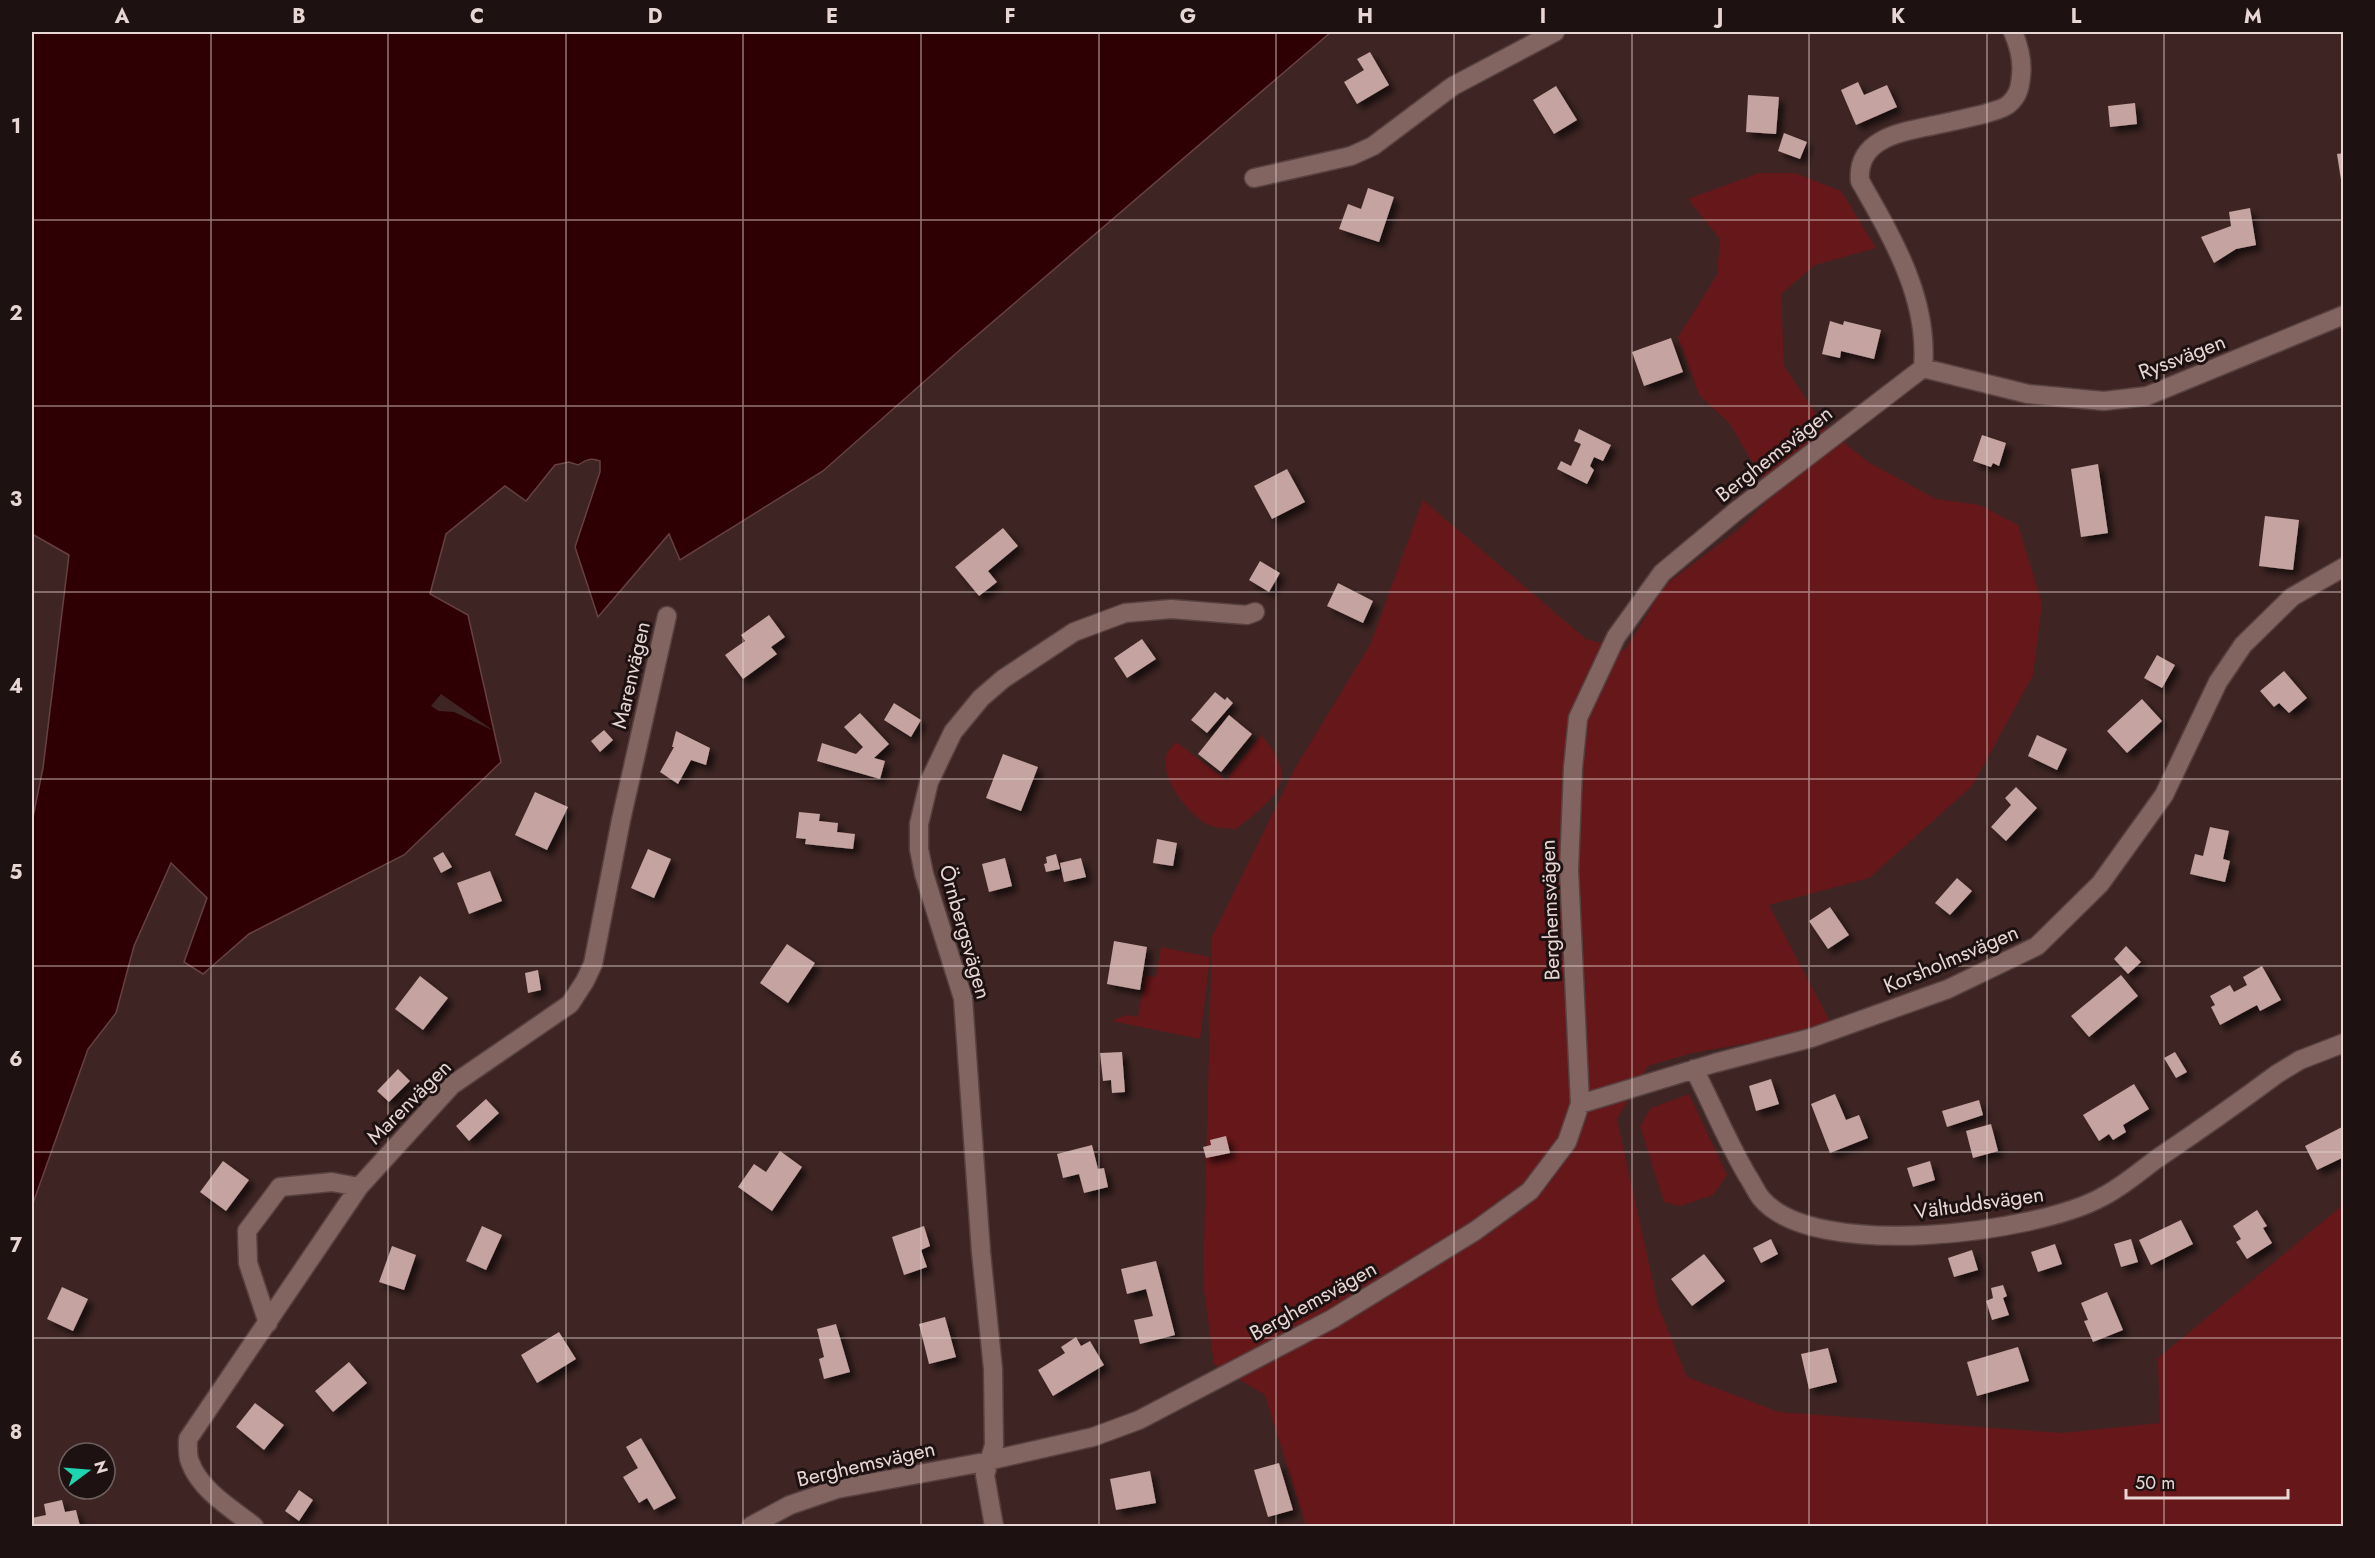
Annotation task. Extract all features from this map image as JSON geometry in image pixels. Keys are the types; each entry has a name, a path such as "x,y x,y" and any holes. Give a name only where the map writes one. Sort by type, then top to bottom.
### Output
{"street":[{"path":"1254,178 1351,156 1372,146 1453,86 1555,32"},
{"path":"1923,368 1924,339 1915,297 1897,246 1860,181 1861,161 1877,143 1902,132 1959,120 2007,106 2019,92 2021,73 2021,56 2013,32"},
{"name":"Ryssvägen","path":"1923,368 2028,394 2104,401 2147,396 2343,315"},
{"name":"Berghemsvägen","path":"752,1527 790,1505 837,1489 969,1465 1093,1437 1139,1420 1392,1284 1475,1231 1530,1191 1567,1142 1580,1104 1569,870 1573,768 1578,718 1606,657 1616,637 1662,573 1735,512 1923,368"},
{"name":"Korsholmsvägen","path":"1580,1104 1694,1069 1811,1038 1948,989 2037,946 2100,884 2164,795 2218,682 2243,645 2292,597 2343,567"},
{"name":"Örnbergsvägen","path":"994,1527 985,1475 994,1445 993,1369 981,1252 963,998 927,885 919,849 919,824 929,782 953,732 981,698 1003,679 1074,632 1125,613 1171,609 1247,615 1255,612"},
{"name":"Marenvägen","path":"254,1527 211,1491 197,1476 189,1460 188,1439 359,1187 452,1085 560,1012 576,997 593,964 621,819 667,616"},
{"name":"Vältuddsvägen","path":"1694,1069 1739,1161 1761,1199 1795,1221 1858,1235 1893,1237 1989,1229 2048,1218 2103,1197 2277,1074 2300,1060 2343,1042"},
{"path":"268,1323 248,1263 247,1232 280,1187 332,1182 359,1187"}],"shaded area":[{"path":"32,32 1331,32 961,349 823,471 680,560 669,534 598,617 575,547 600,472 600,461 591,459 578,465 569,462 555,465 526,501 505,486 446,534 430,594 468,615 501,762 404,855 249,934 203,974 184,962 207,898 171,863 134,946 116,1013 88,1049 32,1206 32,822 43,768 69,555 32,534"},
{"path":"1759,173 1795,173 1841,191 1876,248 1815,265 1781,294 1784,366 1825,427 1868,462 1936,499 1980,505 2018,525 2042,603 2033,675 1972,786 1869,878 1769,905 1830,1022 1796,1035 1692,1053 1648,1066 1617,1119 1658,1305 1687,1377 1779,1412 2062,1433 2160,1423 2158,1358 2343,1205 2343,1526 1306,1526 1265,1395 1214,1364 1203,1282 1212,937 1295,768 1370,645 1423,500 1586,639 1625,650 1665,585 1739,529 1772,496 1730,424 1699,395 1678,337 1717,275 1720,239 1688,199"},
{"path":"1261,735 1274,751 1280,765 1281,777 1278,788 1261,808 1236,829 1215,827 1203,822 1186,806 1171,785 1165,763 1168,752 1176,742 1226,780"},
{"path":"1161,947 1210,957 1200,1039 1112,1021 1126,1015 1138,1017 1145,976 1156,977"},
{"path":"1689,1094 1727,1175 1713,1195 1680,1206 1664,1202 1640,1126 1651,1108"}],"pier":[{"path":"441,694 494,731 454,712 439,711 431,706"}],"building":[{"path":"1370,52 1389,85 1357,104 1344,82 1364,70 1357,59"},
{"path":"1858,82 1864,95 1887,85 1897,107 1856,125 1841,90"},
{"path":"1556,86 1577,120 1554,134 1533,100"},
{"path":"1748,95 1779,97 1776,134 1746,132"},
{"path":"2135,103 2137,124 2110,127 2108,106"},
{"path":"1784,133 1807,142 1800,159 1778,151"},
{"path":"2344,153 2344,186 2342,186 2337,154"},
{"path":"1368,188 1394,197 1379,242 1339,229 1348,204 1361,209"},
{"path":"2250,208 2256,245 2236,249 2214,263 2201,237 2231,226 2229,212"},
{"path":"1830,321 1843,325 1844,321 1881,330 1874,359 1841,351 1840,358 1822,354"},
{"path":"1671,338 1683,372 1644,386 1632,352"},
{"path":"1579,429 1611,445 1603,461 1594,457 1590,466 1594,470 1587,484 1557,469 1561,461 1571,466 1581,444 1574,441"},
{"path":"1982,435 2006,443 1999,466 1993,463 1991,467 1973,461"},
{"path":"2098,464 2108,533 2081,537 2071,469"},
{"path":"1287,469 1305,502 1272,519 1254,486"},
{"path":"2265,516 2299,520 2293,570 2259,566"},
{"path":"1003,528 1018,546 988,571 997,582 979,596 955,567"},
{"path":"1260,561 1280,573 1269,592 1249,580"},
{"path":"1338,583 1373,601 1363,623 1327,606"},
{"path":"769,615 785,637 771,647 777,654 743,679 725,655 745,641 741,635"},
{"path":"1142,639 1156,659 1127,678 1114,658"},
{"path":"2157,655 2175,665 2162,688 2144,678"},
{"path":"2284,671 2307,698 2289,713 2279,703 2274,707 2260,691"},
{"path":"1215,692 1225,700 1227,697 1233,703 1207,733 1191,720"},
{"path":"2142,699 2162,721 2127,753 2107,731"},
{"path":"894,703 921,720 911,737 884,720"},
{"path":"860,713 889,744 874,758 885,761 880,779 817,761 822,743 856,754 863,747 844,727"},
{"path":"1229,715 1252,734 1221,772 1198,754"},
{"path":"604,730 613,740 600,752 591,741"},
{"path":"676,731 710,748 706,765 691,760 678,784 660,772 674,747 672,747"},
{"path":"2037,735 2067,749 2057,770 2028,756"},
{"path":"1003,754 1038,767 1021,811 986,798"},
{"path":"2016,787 2037,808 2006,841 1991,827 2011,805 2005,798"},
{"path":"535,792 568,807 547,850 515,835"},
{"path":"799,812 820,814 819,821 838,823 837,832 855,834 853,849 805,844 806,839 796,838"},
{"path":"2210,827 2229,831 2223,859 2230,861 2225,882 2190,874 2195,854 2203,856"},
{"path":"1157,839 1177,843 1173,866 1153,863"},
{"path":"648,849 671,859 654,898 631,888"},
{"path":"443,852 452,867 441,873 433,858"},
{"path":"1056,854 1060,869 1046,872 1044,864 1047,863 1046,857"},
{"path":"1005,858 1012,886 989,892 982,864"},
{"path":"1081,858 1086,877 1064,882 1060,863"},
{"path":"490,871 502,901 469,914 457,883"},
{"path":"1957,878 1972,891 1950,915 1935,903"},
{"path":"1830,907 1849,935 1828,949 1809,921"},
{"path":"1114,941 1147,947 1140,990 1107,984"},
{"path":"787,944 815,963 788,1003 760,983"},
{"path":"2126,946 2141,962 2128,974 2114,959"},
{"path":"2262,966 2281,1000 2260,1011 2257,1005 2220,1025 2211,1007 2215,1005 2210,996 2230,985 2234,992 2247,985 2243,977"},
{"path":"538,970 541,990 528,993 525,973"},
{"path":"2121,975 2138,996 2089,1037 2071,1016"},
{"path":"420,976 448,998 423,1030 395,1009"},
{"path":"1122,1052 1125,1092 1112,1093 1111,1080 1103,1081 1100,1053"},
{"path":"2175,1052 2187,1072 2176,1078 2164,1058"},
{"path":"398,1069 410,1081 389,1102 377,1091"},
{"path":"1771,1079 1779,1104 1756,1111 1749,1086"},
{"path":"2134,1084 2149,1109 2123,1125 2126,1132 2113,1140 2109,1134 2099,1141 2083,1115"},
{"path":"1835,1094 1846,1120 1859,1115 1868,1138 1830,1153 1811,1104"},
{"path":"486,1099 499,1113 469,1141 456,1126"},
{"path":"1979,1100 1983,1115 1947,1127 1942,1111"},
{"path":"1991,1124 1998,1151 1973,1158 1966,1131"},
{"path":"2344,1126 2344,1157 2317,1170 2305,1146"},
{"path":"1226,1136 1230,1153 1206,1158 1203,1147 1211,1145 1210,1140"},
{"path":"1092,1145 1098,1169 1104,1168 1108,1187 1084,1193 1079,1174 1063,1178 1057,1154"},
{"path":"780,1151 802,1167 772,1211 738,1187 754,1164 766,1172"},
{"path":"223,1161 249,1180 226,1211 200,1192"},
{"path":"1930,1161 1935,1180 1913,1187 1907,1168"},
{"path":"2257,1210 2267,1226 2263,1228 2272,1243 2247,1259 2236,1242 2241,1239 2233,1226"},
{"path":"2181,1220 2193,1244 2151,1265 2139,1240"},
{"path":"482,1226 502,1235 486,1270 466,1261"},
{"path":"924,1226 930,1246 921,1250 927,1267 904,1275 892,1237"},
{"path":"1771,1239 1778,1254 1761,1263 1753,1248"},
{"path":"2131,1239 2138,1262 2121,1267 2114,1244"},
{"path":"2055,1244 2062,1264 2038,1272 2031,1252"},
{"path":"392,1246 416,1255 404,1290 379,1282"},
{"path":"1972,1250 1978,1270 1954,1277 1948,1258"},
{"path":"1704,1254 1725,1281 1692,1306 1671,1279"},
{"path":"1156,1261 1175,1335 1140,1344 1134,1320 1153,1316 1146,1289 1127,1294 1121,1269"},
{"path":"2003,1285 2007,1296 2003,1298 2009,1315 1992,1320 1986,1301 1993,1298 1991,1288"},
{"path":"62,1287 88,1299 73,1331 47,1319"},
{"path":"2107,1292 2123,1330 2093,1342 2084,1321 2088,1320 2081,1303"},
{"path":"945,1317 956,1357 929,1364 919,1324"},
{"path":"836,1324 850,1372 824,1379 819,1359 824,1357 817,1329"},
{"path":"559,1332 576,1359 537,1383 521,1355"},
{"path":"1076,1337 1081,1346 1090,1341 1104,1365 1053,1396 1038,1370 1065,1353 1061,1347"},
{"path":"2018,1347 2029,1381 1977,1396 1967,1362"},
{"path":"1828,1348 1837,1382 1809,1389 1801,1354"},
{"path":"349,1362 367,1383 333,1412 315,1391"},
{"path":"255,1403 284,1425 264,1450 236,1427"},
{"path":"641,1438 676,1498 654,1510 647,1498 639,1503 623,1477 638,1468 626,1447"},
{"path":"1279,1463 1293,1510 1268,1517 1254,1470"},
{"path":"1150,1471 1156,1503 1116,1510 1110,1479"},
{"path":"299,1490 313,1500 299,1521 285,1511"},
{"path":"62,1501 65,1512 76,1510 80,1526 32,1526 32,1518 46,1515 44,1504"}]}
